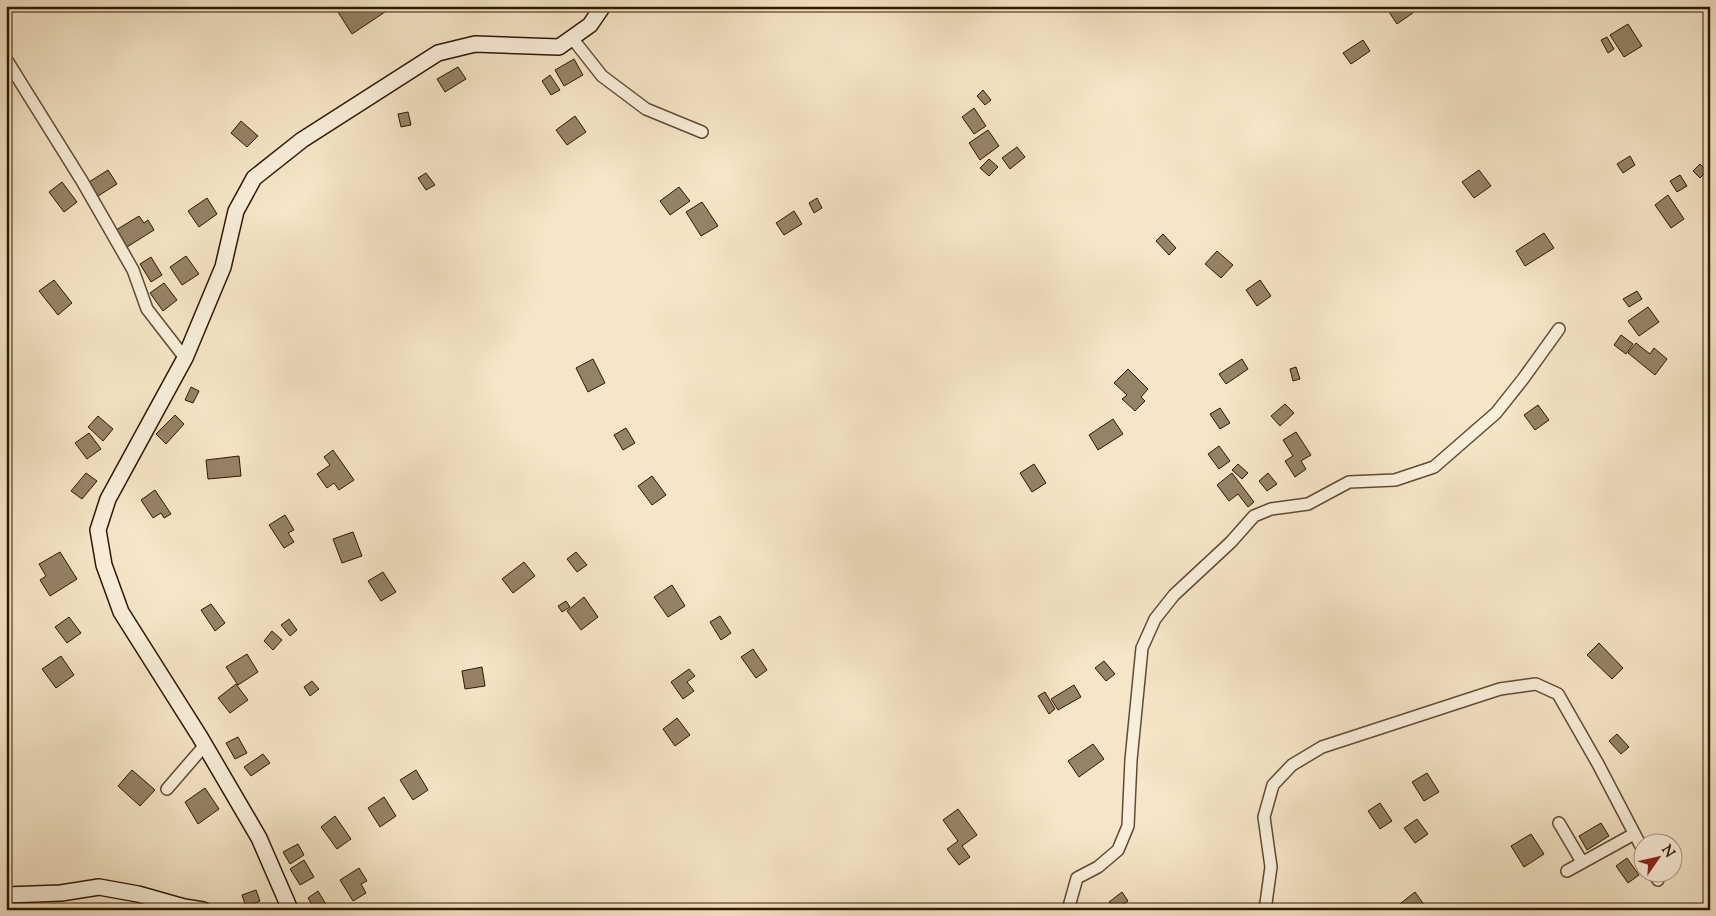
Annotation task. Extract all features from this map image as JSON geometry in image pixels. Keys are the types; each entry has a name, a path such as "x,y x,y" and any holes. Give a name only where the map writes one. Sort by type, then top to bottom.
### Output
{"street":[{"path":"288,910 289,907 259,838 205,745 121,612 104,565 98,530 108,499 185,358 223,267 236,211 254,178 302,140 438,54 475,44 559,47 590,25 603,6"},
{"path":"572,38 602,76 646,109 702,132"},
{"path":"6,60 82,181 126,256 147,309 185,358"},
{"path":"1068,910 1077,878 1098,867 1118,850 1128,826 1131,760 1142,648 1155,619 1174,595 1231,542 1254,516 1271,509 1308,504 1349,482 1395,480 1434,467 1496,413 1559,329"},
{"path":"1265,910 1271,867 1264,817 1273,785 1292,765 1322,747 1500,689 1536,684 1558,694 1598,764 1634,834 1567,870"},
{"path":"167,789 205,745"},
{"path":"1560,823 1582,862"},
{"path":"6,894 61,893 99,888 138,894 184,907 203,910"}],"building":[{"path":"341,6 381,6 385,12 352,34 336,9"},
{"path":"1397,6 1419,6 1420,8 1397,24 1389,12"},
{"path":"1628,24 1642,46 1624,57 1610,35"},
{"path":"1607,37 1614,49 1608,53 1601,40"},
{"path":"1363,40 1370,51 1351,64 1343,53"},
{"path":"574,59 583,75 564,86 555,70"},
{"path":"458,67 466,79 445,92 437,79"},
{"path":"550,75 560,90 551,95 542,81"},
{"path":"983,90 991,100 985,105 977,96"},
{"path":"974,108 986,126 974,134 962,117"},
{"path":"408,112 411,125 401,127 398,114"},
{"path":"575,116 586,132 567,145 556,130"},
{"path":"241,121 258,136 247,147 231,133"},
{"path":"988,130 999,146 980,160 969,143"},
{"path":"1017,147 1025,157 1010,169 1002,158"},
{"path":"1630,156 1635,165 1623,173 1617,164"},
{"path":"989,159 998,167 989,176 980,168"},
{"path":"1700,164 1707,171 1700,178 1693,171"},
{"path":"108,170 117,184 98,196 89,182"},
{"path":"1479,170 1491,186 1474,198 1462,182"},
{"path":"426,173 435,185 426,190 418,178"},
{"path":"1680,175 1687,186 1677,192 1670,181"},
{"path":"62,182 77,202 64,212 49,192"},
{"path":"679,187 690,201 670,215 660,201"},
{"path":"1668,195 1684,219 1671,228 1655,205"},
{"path":"207,198 217,214 199,227 188,211"},
{"path":"817,198 822,208 814,213 809,203"},
{"path":"702,202 718,226 701,236 686,212"},
{"path":"794,211 802,224 784,235 776,223"},
{"path":"139,216 144,223 148,220 154,230 127,247 116,230"},
{"path":"1544,233 1554,248 1525,266 1516,251"},
{"path":"1163,234 1176,248 1169,255 1156,241"},
{"path":"1217,251 1233,265 1221,278 1205,264"},
{"path":"186,256 199,274 182,285 170,267"},
{"path":"151,257 162,275 151,282 140,264"},
{"path":"54,280 72,303 58,315 39,291"},
{"path":"1260,280 1271,296 1257,306 1246,290"},
{"path":"164,283 177,300 163,311 150,293"},
{"path":"1637,291 1642,299 1629,307 1623,299"},
{"path":"1648,307 1659,322 1639,336 1628,321"},
{"path":"1621,335 1633,344 1626,354 1614,345"},
{"path":"1636,343 1650,354 1654,348 1667,359 1655,375 1628,353"},
{"path":"593,359 605,383 588,392 576,368"},
{"path":"1242,359 1248,369 1226,384 1219,374"},
{"path":"1296,367 1300,379 1293,381 1290,369"},
{"path":"1128,369 1148,389 1141,397 1145,401 1135,411 1122,399 1127,395 1114,383"},
{"path":"191,387 199,391 193,403 185,400"},
{"path":"1285,404 1294,413 1280,426 1271,416"},
{"path":"1538,405 1549,420 1535,430 1524,415"},
{"path":"1220,408 1230,423 1220,429 1210,414"},
{"path":"175,415 184,424 166,444 156,434"},
{"path":"98,416 113,429 103,441 88,427"},
{"path":"1113,419 1123,434 1098,450 1089,435"},
{"path":"626,428 635,443 623,450 614,435"},
{"path":"1296,432 1311,455 1301,461 1306,469 1295,477 1285,461 1293,456 1283,440"},
{"path":"89,433 101,449 87,459 75,443"},
{"path":"1219,446 1230,461 1219,469 1208,454"},
{"path":"333,450 354,480 339,490 334,483 327,488 317,474 330,465 324,457"},
{"path":"239,456 241,476 208,479 206,460"},
{"path":"1034,464 1046,483 1032,492 1020,473"},
{"path":"1238,464 1248,473 1242,479 1232,470"},
{"path":"86,473 97,481 82,499 71,491"},
{"path":"1232,473 1254,502 1248,507 1238,494 1229,501 1217,485"},
{"path":"1268,473 1277,484 1267,491 1259,481"},
{"path":"652,476 666,495 652,505 638,486"},
{"path":"155,490 171,514 164,518 161,513 153,518 141,500"},
{"path":"285,515 294,530 288,533 294,542 284,548 269,525"},
{"path":"353,532 362,556 342,563 333,539"},
{"path":"60,552 77,579 50,596 40,580 46,576 39,564"},
{"path":"576,552 587,565 577,572 567,559"},
{"path":"524,562 535,576 513,593 502,579"},
{"path":"383,572 396,592 381,601 368,581"},
{"path":"672,585 685,606 668,617 654,597"},
{"path":"584,597 598,617 581,630 567,611"},
{"path":"566,601 570,607 562,612 558,606"},
{"path":"211,604 225,623 215,631 201,610"},
{"path":"720,616 731,633 721,640 710,622"},
{"path":"69,617 81,633 67,643 55,627"},
{"path":"289,619 297,630 290,636 281,625"},
{"path":"272,631 282,640 273,650 264,641"},
{"path":"1599,643 1623,668 1612,679 1587,655"},
{"path":"753,649 767,670 756,678 741,657"},
{"path":"247,654 258,672 238,685 226,667"},
{"path":"61,656 74,675 56,688 42,669"},
{"path":"1104,661 1115,674 1106,681 1095,668"},
{"path":"482,667 485,686 465,689 462,671"},
{"path":"689,669 695,676 687,682 694,691 683,699 671,682"},
{"path":"312,681 319,689 310,696 304,687"},
{"path":"236,684 248,700 230,713 218,698"},
{"path":"1074,685 1081,697 1058,710 1051,699"},
{"path":"1045,692 1055,709 1049,714 1038,696"},
{"path":"677,718 690,735 675,746 663,729"},
{"path":"1617,734 1629,747 1621,754 1609,741"},
{"path":"238,737 247,753 235,759 226,743"},
{"path":"1093,744 1104,759 1079,777 1068,761"},
{"path":"263,754 270,763 251,776 244,767"},
{"path":"132,770 155,790 140,806 118,786"},
{"path":"416,770 428,790 413,800 400,780"},
{"path":"1427,773 1439,792 1424,801 1412,782"},
{"path":"205,788 219,809 198,824 185,802"},
{"path":"384,797 396,816 380,827 368,808"},
{"path":"1380,803 1392,821 1380,829 1368,811"},
{"path":"958,809 977,835 962,846 970,857 959,865 947,849 958,841 943,820"},
{"path":"335,816 351,839 337,849 321,827"},
{"path":"1417,819 1428,834 1415,843 1404,828"},
{"path":"1601,823 1609,836 1587,850 1579,836"},
{"path":"1531,834 1544,854 1524,867 1511,846"},
{"path":"298,844 304,855 290,864 283,852"},
{"path":"1627,858 1634,868 1634,879 1628,883 1616,866"},
{"path":"304,860 314,877 300,885 290,869"},
{"path":"359,868 367,881 361,884 366,893 353,901 340,880"},
{"path":"256,890 260,901 246,907 242,895"},
{"path":"318,891 327,906 321,910 315,910 308,898"},
{"path":"1122,892 1128,901 1115,910 1109,902"},
{"path":"1415,892 1425,906 1419,910 1398,910 1396,907"}]}
